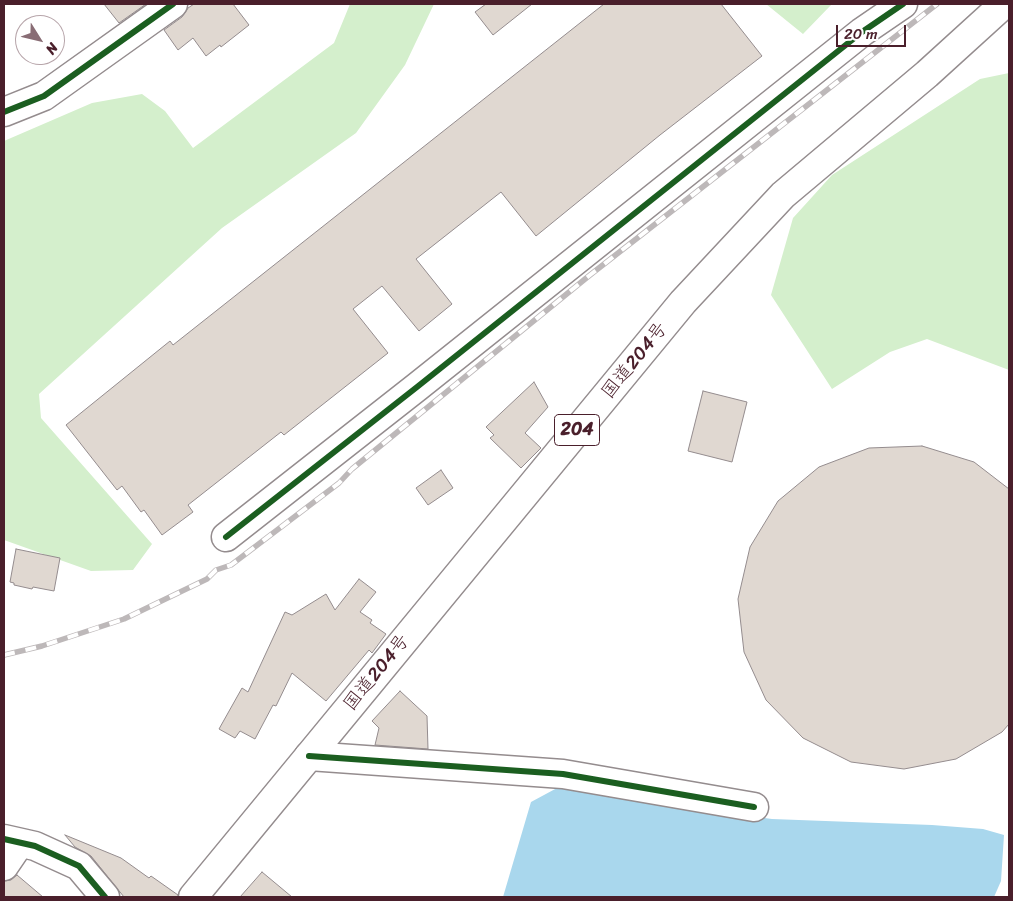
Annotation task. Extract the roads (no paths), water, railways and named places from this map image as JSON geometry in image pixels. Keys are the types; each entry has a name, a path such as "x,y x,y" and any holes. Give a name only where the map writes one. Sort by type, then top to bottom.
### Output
{"main road":[{"path":"4,112 44,96 173,4"},
{"path":"226,537 862,32 903,4"},
{"name":"国道204号","path":"193,897 682,302 783,195 927,74 1004,4"},
{"path":"310,756 563,774 754,807"},
{"path":"4,866 12,841 35,846 79,866 105,897"}],"water":[{"path":"557,788 772,819 932,825 983,829 1004,835 1001,881 994,897 503,897 531,802"}],"railway":[{"path":"4,655 42,646 124,619 207,579 216,570 231,565 339,483 352,469 590,275 937,4"}]}
